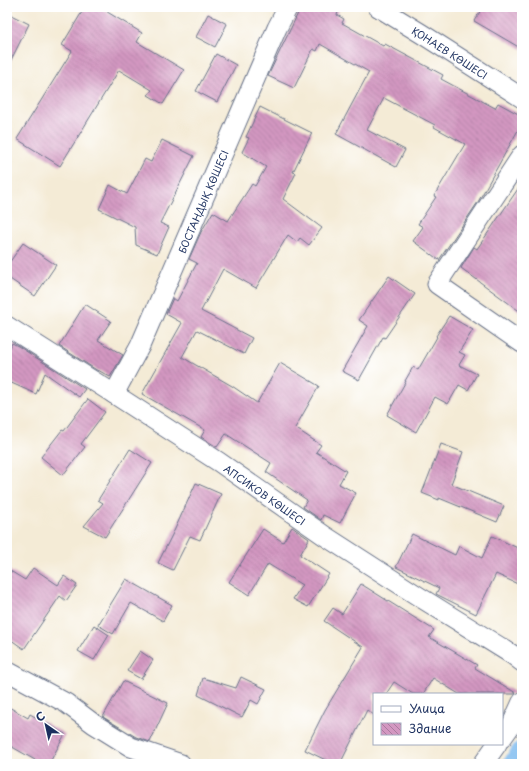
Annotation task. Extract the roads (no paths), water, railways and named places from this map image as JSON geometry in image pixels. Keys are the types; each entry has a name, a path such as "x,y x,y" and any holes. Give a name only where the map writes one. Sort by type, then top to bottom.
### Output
{"street":[{"name":"БОСТАНДЫҚ КӨШЕСІ","path":"114,394 140,346 276,28 288,7"},
{"name":"ҚОНАЕВ КӨШЕСІ","path":"378,7 522,98"},
{"path":"522,154 437,284 522,343"},
{"name":"АПСИКОВ КӨШЕСІ","path":"7,326 219,462 325,536 418,596 513,654 522,662"},
{"path":"7,671 66,703 94,724 131,747 181,764"},
{"path":"503,737 512,724 522,702"},
{"path":"483,764 497,745"}],"waterway":[{"path":"514,764 522,752"}]}
